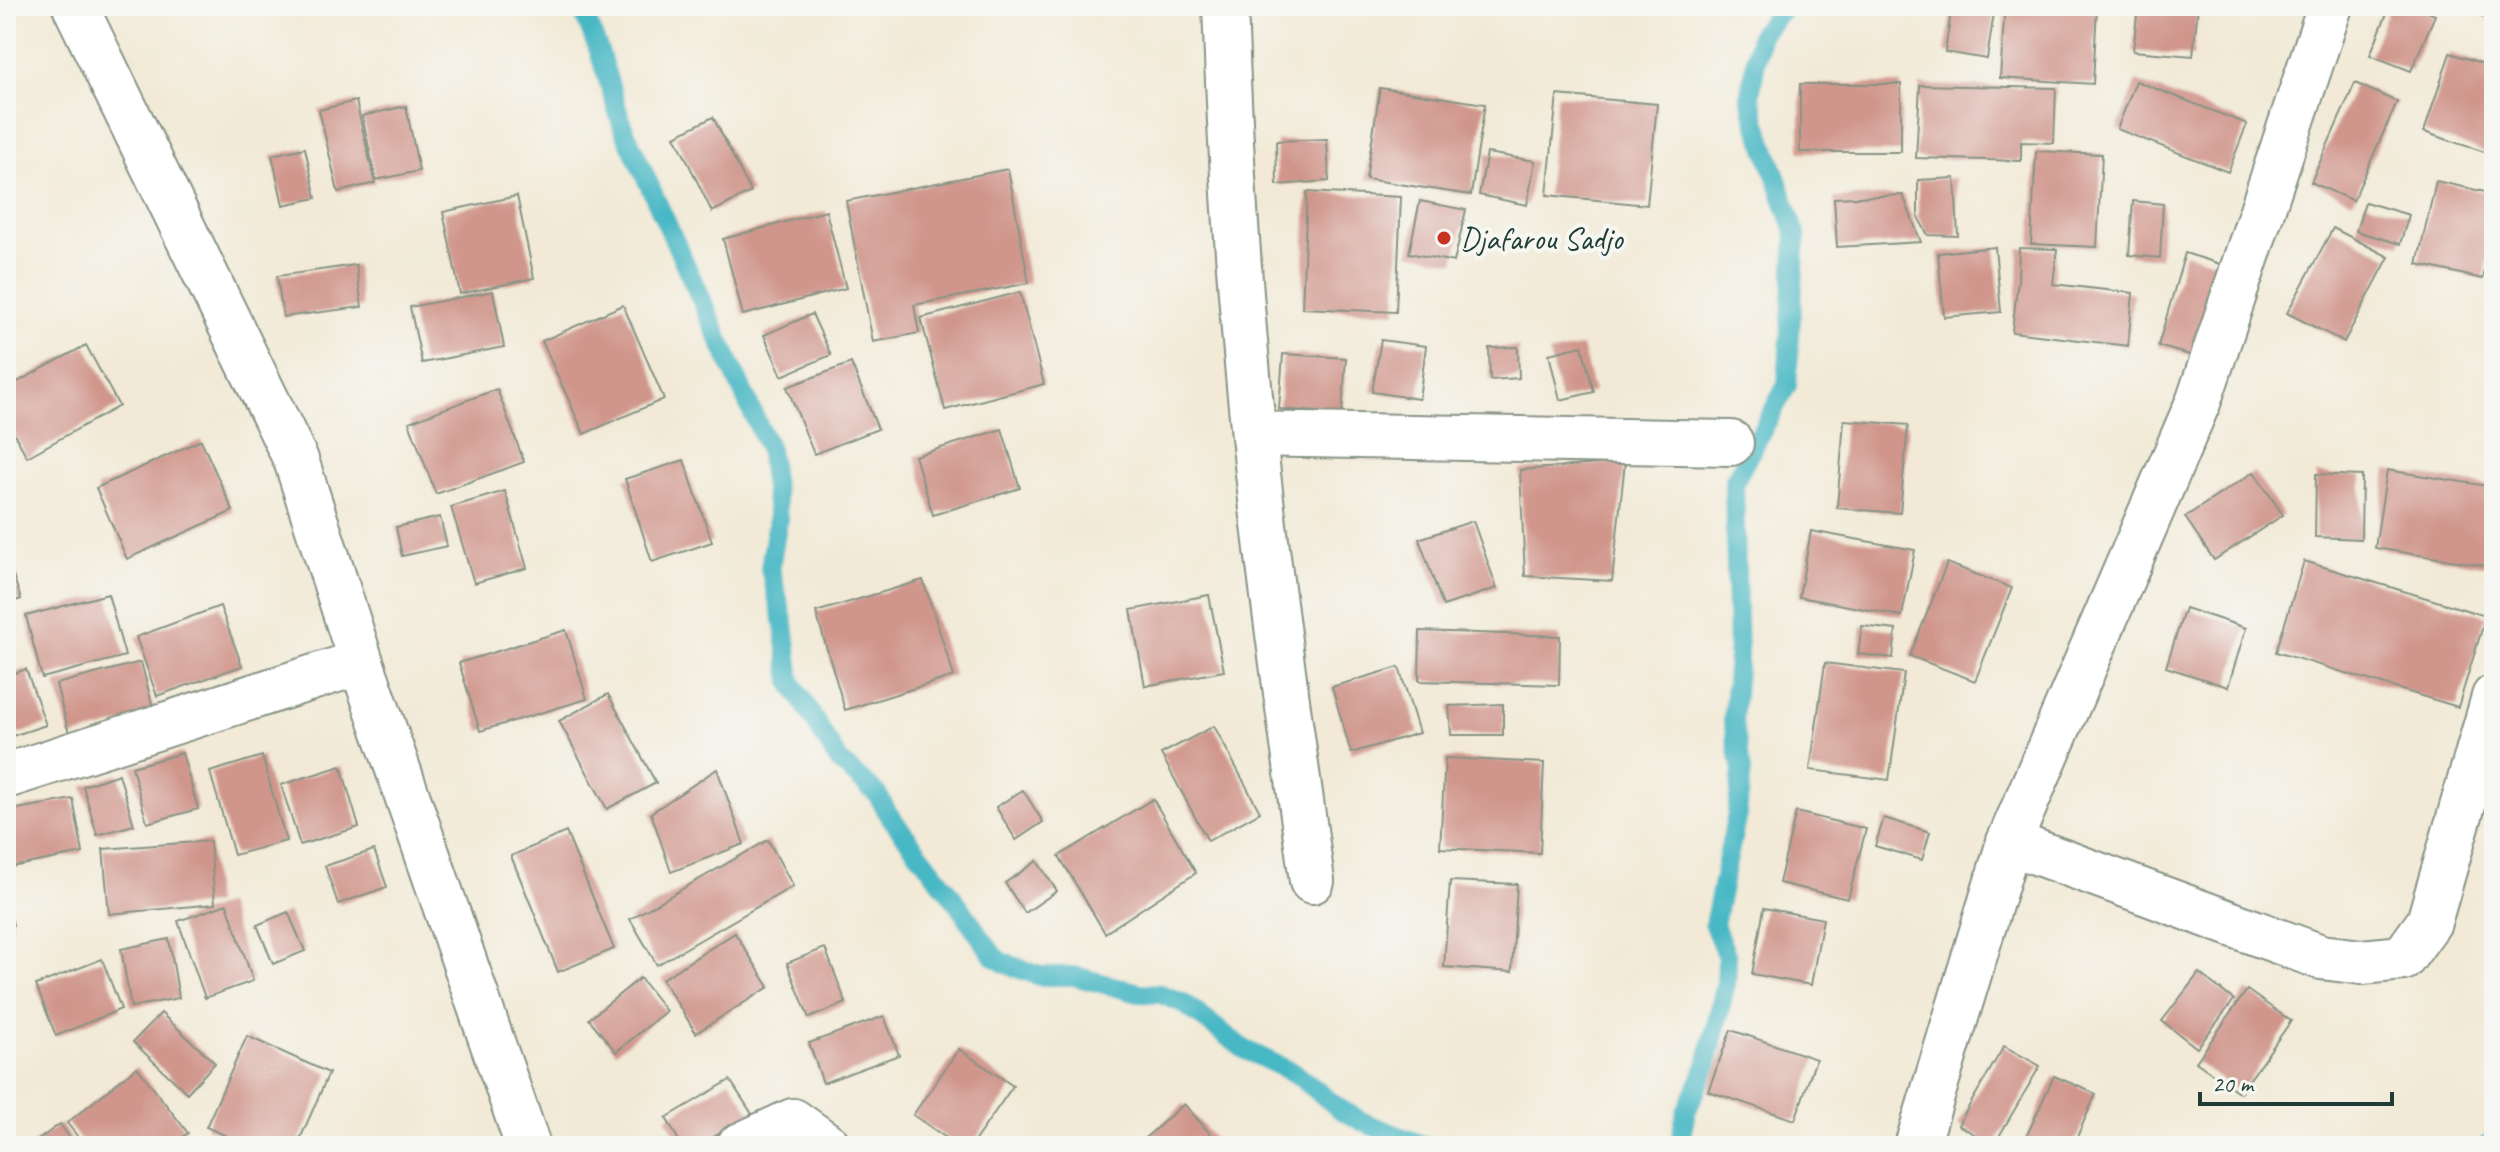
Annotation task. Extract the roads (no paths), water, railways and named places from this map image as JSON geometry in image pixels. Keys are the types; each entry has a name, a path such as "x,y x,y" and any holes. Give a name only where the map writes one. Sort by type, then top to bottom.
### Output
{"street":[{"path":"75,6 296,460 361,662 528,1146"},
{"path":"1225,6 1231,165 1254,434 1264,530 1312,881"},
{"path":"1917,1146 2009,842 2199,400 2330,6"},
{"path":"1254,434 1731,443"},
{"path":"6,776 361,662"},
{"path":"2009,842 2321,957 2362,962 2403,958 2429,922 2494,697"},
{"path":"739,1146 793,1121 828,1146"}],"waterway":[{"path":"581,6 622,125 769,449 778,519 770,568 784,624 791,681 839,761 877,794 889,815 950,893 993,955 1004,963 1040,976 1074,976 1139,993 1161,994 1183,1003 1244,1049 1296,1074 1340,1109 1365,1123 1425,1146"},
{"path":"1679,1146 1686,1112 1707,1065 1726,983 1727,957 1714,925 1737,814 1742,771 1733,721 1738,656 1734,482 1787,385 1796,234 1750,97 1760,35 1785,6"},
{"path":"2487,1146 2494,1142"}],"place":[{"name":"Djafarou Sadjo","path":"1444,238"}]}
